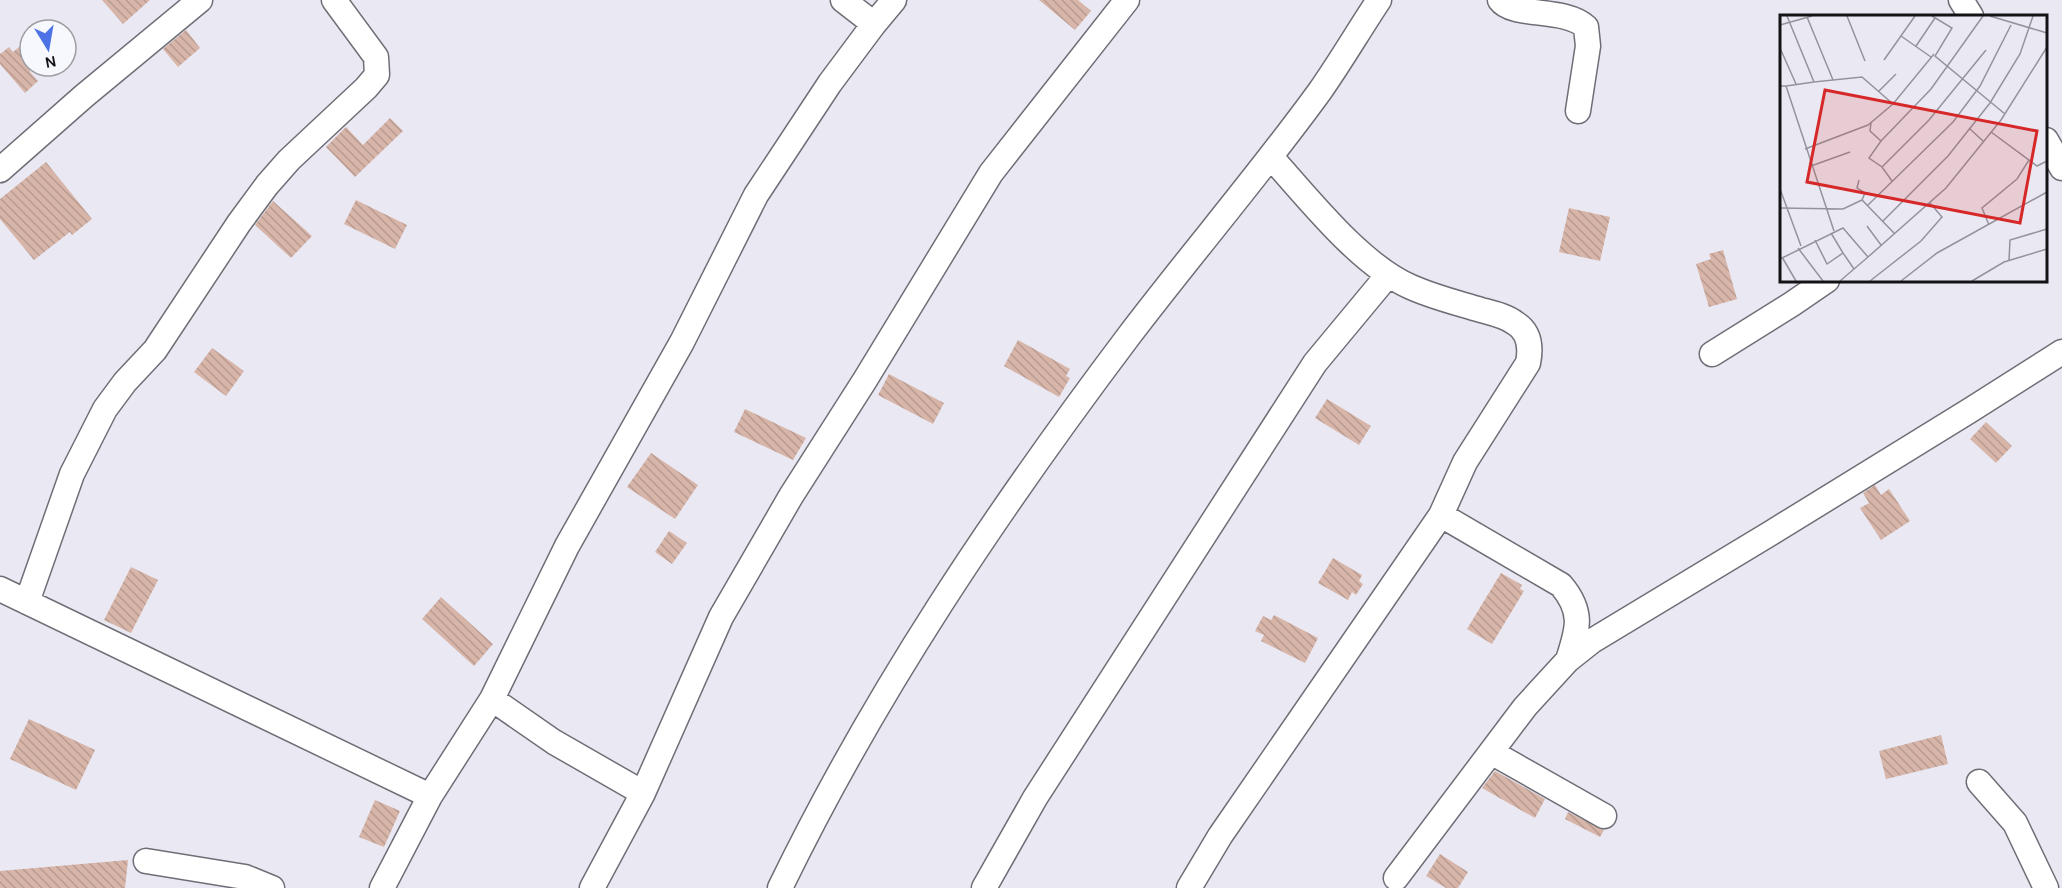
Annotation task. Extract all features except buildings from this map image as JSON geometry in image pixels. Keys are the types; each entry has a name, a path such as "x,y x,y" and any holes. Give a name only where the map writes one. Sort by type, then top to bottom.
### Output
{"street":[{"path":"0,170 84,96 200,0"},
{"path":"27,602 72,474 105,410 125,382 155,350 267,184 289,160 366,88 376,75 376,57 334,0"},
{"path":"843,0 874,24"},
{"path":"382,888 430,796 492,699 567,546 682,342 756,195 830,83 894,0"},
{"path":"592,888 643,794 721,617 791,496 991,174 1127,0"},
{"path":"780,888 811,825 912,648 971,555 1129,336 1322,88 1379,0"},
{"path":"1500,0 1504,5 1515,8 1569,17 1586,27 1588,46 1578,111"},
{"path":"1961,0 1970,15"},
{"path":"1189,888 1220,836 1441,515 1466,462 1528,363 1531,350 1527,335 1516,323 1496,314 1412,288 1388,276 1336,228 1271,156"},
{"path":"984,888 1035,798 1315,363 1388,276"},
{"path":"1712,354 1824,282"},
{"path":"1399,885 1525,707 1568,660 1592,640 1890,460 2062,351"},
{"path":"1441,515 1561,585 1573,599 1577,616 1577,634 1568,660"},
{"path":"0,589 430,796"},
{"path":"492,699 554,742 643,794"},
{"path":"1491,752 1605,816"},
{"path":"1978,782 2015,823 2046,888"},
{"path":"146,861 245,877 272,888"}]}
